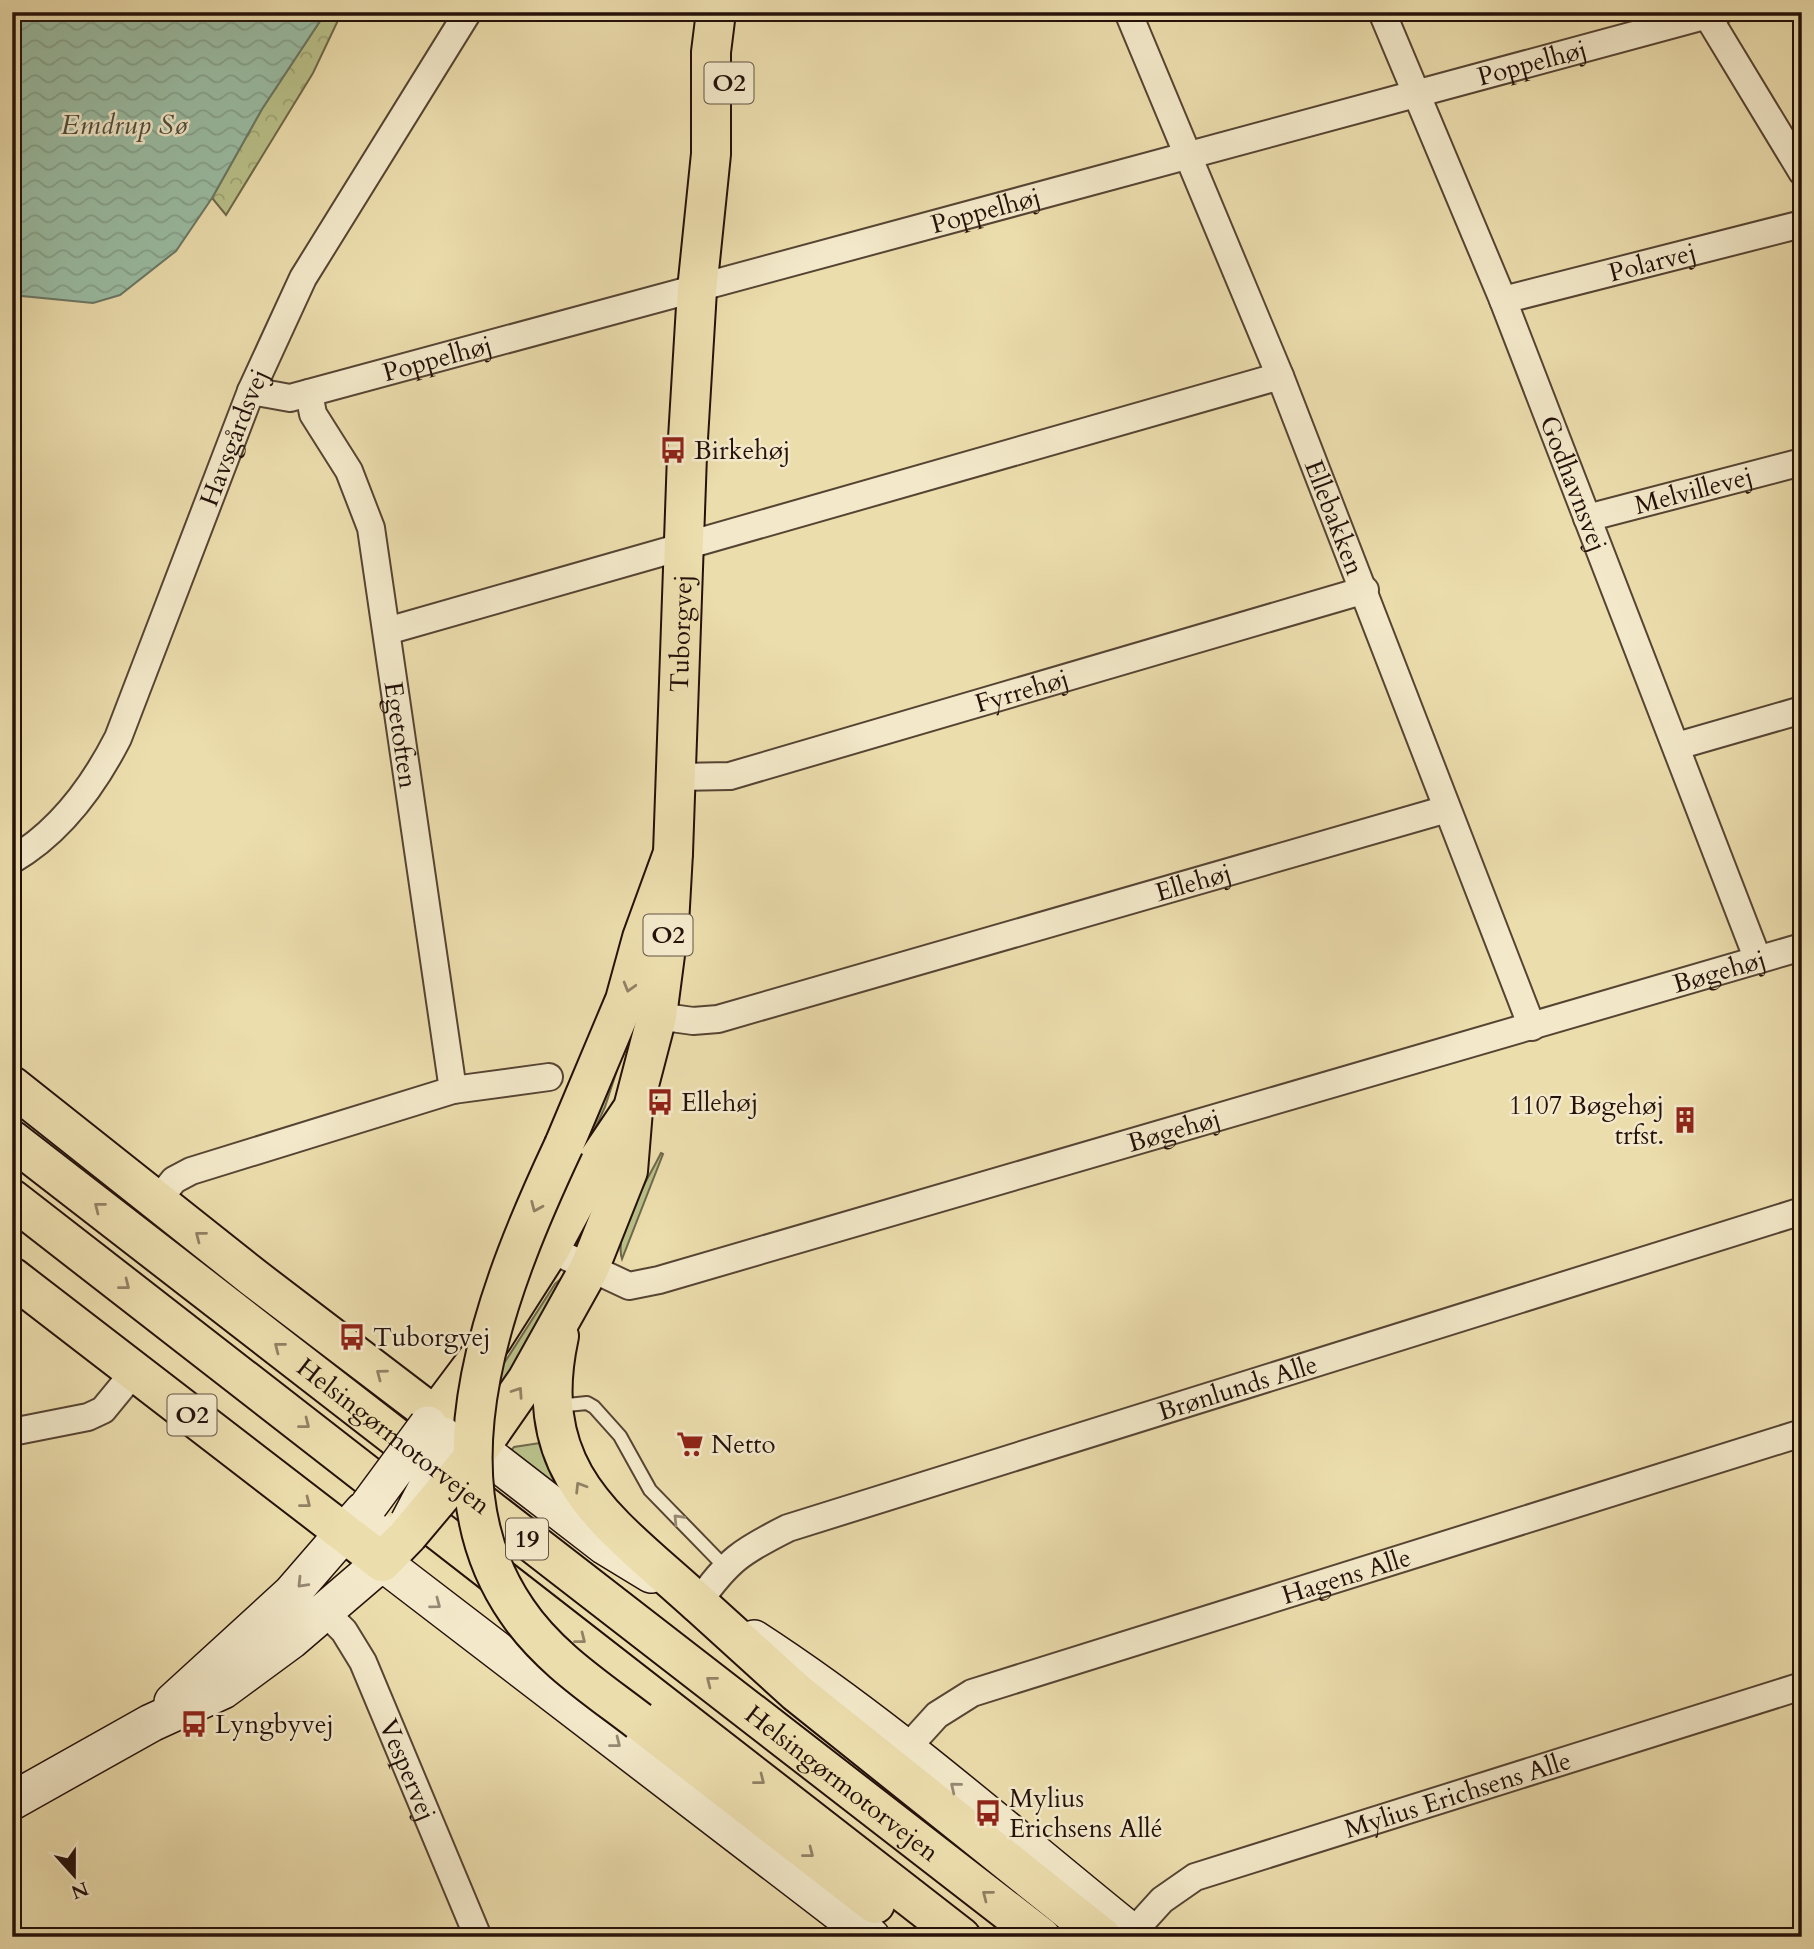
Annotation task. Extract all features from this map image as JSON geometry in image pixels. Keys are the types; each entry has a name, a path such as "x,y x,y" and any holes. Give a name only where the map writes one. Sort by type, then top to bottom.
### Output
{"main road":[{"name":"Tuborgvej","path":"451,1435 562,1321 589,1269 628,1171 633,1108 657,1016 669,924 696,290 711,154 711,52 716,12"},
{"name":"Tuborgvej","path":"711,154 736,53 742,12"},
{"path":"673,853 642,938 625,999 517,1251 495,1317 475,1421 475,1493 490,1558 516,1610 549,1649 917,1937"},
{"path":"12,1086 451,1435"},
{"name":"Tuborgvej","path":"391,1532 451,1435 492,1340 550,1249 598,1160 633,1108"},
{"name":"Helsingørmotorvejen","path":"12,1140 1041,1937"},
{"name":"Helsingørmotorvejen","path":"12,1199 961,1937"},
{"name":"O2","path":"12,1277 345,1534 391,1532"},
{"path":"562,1321 556,1354 566,1405 557,1436 567,1465 589,1502 796,1692 1124,1935"}],"street":[{"name":"Havsgårdsvej","path":"12,860 57,826 95,782 118,738 251,391 303,278 468,12"},
{"name":"Ellebakken","path":"1128,12 1280,376 1532,1027"},
{"name":"Godhavnsvej","path":"1381,12 1503,300 1758,960"},
{"name":"Poppelhøj","path":"251,391 280,398 309,393 1710,13"},
{"path":"1710,13 1802,172"},
{"name":"Polarvej","path":"1503,300 1802,224"},
{"path":"387,631 1280,376"},
{"name":"Egetoften","path":"309,393 313,414 362,498 371,528 453,1090"},
{"name":"Melvillevej","path":"1587,518 1802,462"},
{"name":"Fyrrehøj","path":"677,777 730,776 1364,590"},
{"path":"1677,746 1802,710"},
{"name":"Ellehøj","path":"657,1016 693,1021 718,1019 1447,809"},
{"name":"Bøgehøj","path":"550,1249 629,1286 659,1280 1802,947"},
{"path":"157,1201 174,1180 191,1171 453,1090 549,1077"},
{"name":"Brønlunds Alle","path":"698,1603 740,1552 788,1528 1802,1211"},
{"path":"12,1432 88,1417 103,1410 135,1371"},
{"name":"Hagens Alle","path":"907,1748 937,1715 972,1693 1802,1433"},
{"path":"451,1435 605,1546 809,1674 907,1748 1124,1935"},
{"name":"Tuborgvej","path":"12,1801 151,1723 223,1690 325,1612 391,1532 451,1435"},
{"path":"391,1532 871,1937"},
{"name":"Tuborgvej","path":"151,1723 291,1594 345,1534"},
{"name":"Vespervej","path":"325,1612 344,1631 363,1662 478,1937"},
{"name":"Mylius Erichsens Alle","path":"1124,1935 1162,1900 1195,1877 1802,1686"}],"lane":[{"path":"566,1405 594,1407 620,1436 650,1490 726,1568"}],"green space":[{"path":"326,12 342,12 313,73 226,215 212,198 262,109"},
{"path":"632,1024 605,1107 593,1133 587,1114"},
{"path":"661,1153 663,1154 622,1259 621,1248 627,1220"},
{"path":"563,1277 499,1399 492,1382 555,1284"},
{"path":"546,1442 573,1501 507,1456 514,1447"}],"water":[{"name":"Emdrup Sø","path":"12,12 326,12 262,109 212,198 176,251 120,295 93,303 12,295"}],"place":[{"name":"Birkehøj","path":"673,450"},
{"name":"Ellehøj","path":"660,1102"},
{"name":"1107 Bøgehøj trfst.","path":"1685,1120"},
{"name":"Tuborgvej","path":"352,1337"},
{"name":"Netto","path":"690,1444"},
{"name":"Lyngbyvej","path":"194,1724"},
{"name":"Mylius Erichsens Allé","path":"988,1813"}]}
